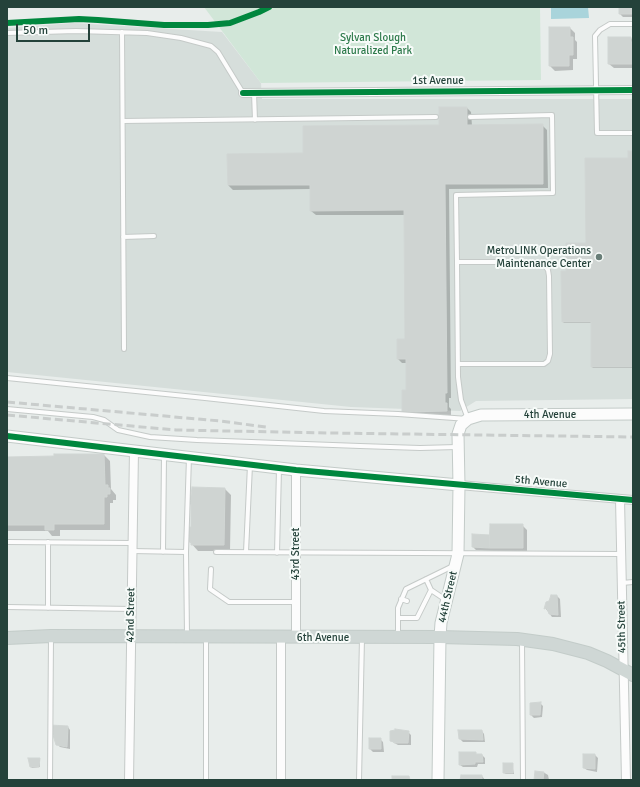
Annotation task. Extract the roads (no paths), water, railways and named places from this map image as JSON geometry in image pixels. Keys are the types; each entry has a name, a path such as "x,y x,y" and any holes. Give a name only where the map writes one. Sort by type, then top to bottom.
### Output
{"main road":[{"name":"6th Avenue","path":"7,638 51,636 296,638 440,637 522,640 553,644 582,652 605,660 628,672"}],"street":[{"name":"1st Avenue","path":"243,93 633,90"},
{"name":"4th Avenue","path":"468,419 481,415 633,414"},
{"name":"44th Street","path":"438,780 441,623 457,560 459,430 461,425 468,419"},
{"path":"7,436 296,470 459,485"},
{"name":"42nd Street","path":"129,780 134,450"},
{"name":"43rd Street","path":"296,470 296,638"},
{"name":"5th Avenue","path":"459,485 633,500"},
{"name":"45th Street","path":"620,499 622,583 628,672 629,730 626,780"},
{"path":"281,637 281,780"}],"lane":[{"path":"633,24 610,24 600,30 595,36 597,133 633,133"},
{"path":"7,33 122,32 148,33 181,38 211,46 218,52 243,93"},
{"path":"122,32 124,349"},
{"path":"254,93 255,120"},
{"path":"7,378 205,398 324,412 398,414 468,419 461,400 458,377 456,195 553,192 552,115 470,117"},
{"path":"123,121 436,117"},
{"path":"123,236 154,236"},
{"path":"457,262 542,262 548,270 549,276 550,354 548,361 544,364 458,364"},
{"path":"7,409 100,418 118,430 150,437 420,448 459,447"},
{"path":"163,552 164,454"},
{"path":"187,637 186,552 189,457"},
{"path":"246,552 250,465"},
{"path":"277,553 279,468"},
{"path":"7,542 48,542 132,547 163,552 186,552"},
{"path":"48,542 48,608"},
{"path":"216,552 296,553 457,560 621,554"},
{"path":"398,638 398,608 406,589 457,560"},
{"path":"210,569 210,589 229,602 296,602"},
{"path":"426,579 431,590 446,600"},
{"path":"622,583 633,582"},
{"path":"399,618 417,618 420,606 431,590"},
{"path":"401,599 407,602"},
{"path":"7,607 132,609"},
{"path":"50,780 51,636"},
{"path":"206,637 206,780"},
{"path":"359,780 362,638"},
{"path":"522,640 523,780"}],"water":[{"path":"551,7 588,7 589,18 551,19"}],"railway":[{"path":"7,402 220,421 266,427"},
{"path":"7,415 176,430 633,437"}],"place":[{"name":"MetroLINK Operations Maintenance Center","path":"599,257"}],"park label":[{"name":"Sylvan Slough Naturalized Park","path":"373,44"}]}
